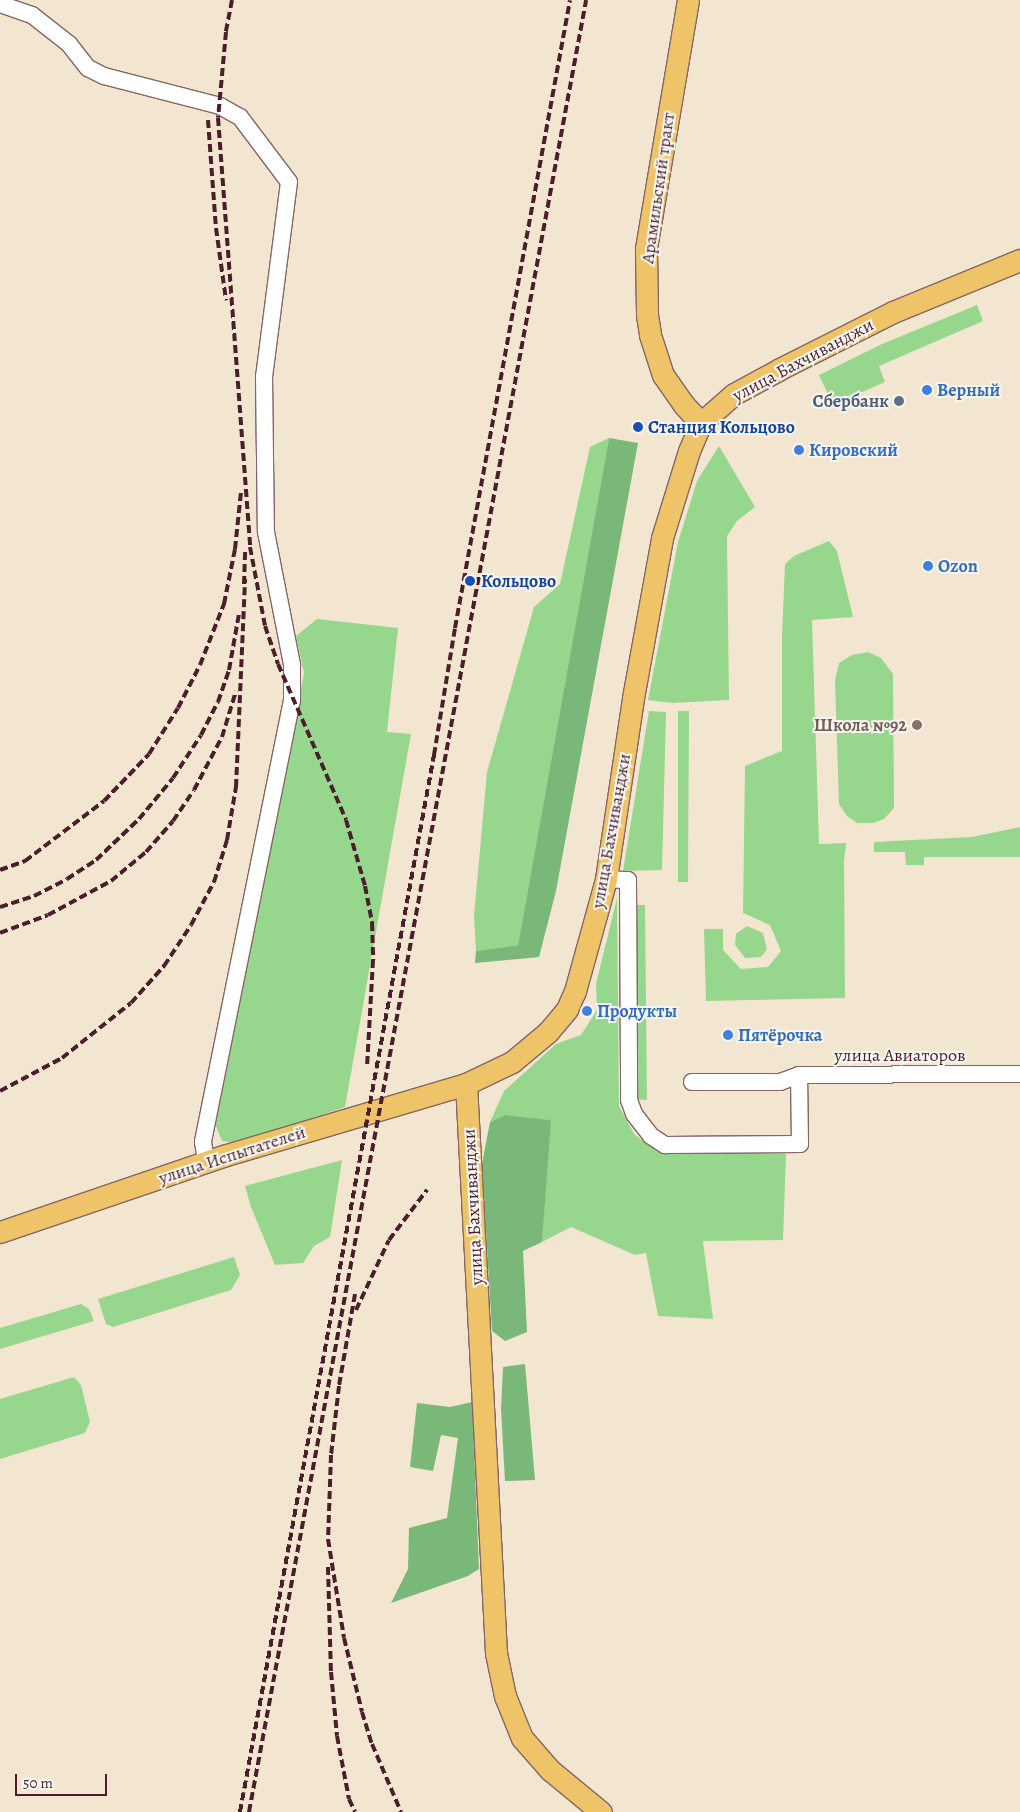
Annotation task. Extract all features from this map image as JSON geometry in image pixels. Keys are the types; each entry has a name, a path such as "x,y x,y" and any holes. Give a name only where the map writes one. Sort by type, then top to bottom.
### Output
{"main road":[{"name":"Арамильский тракт","path":"688,0 646,249 647,315 650,335 663,375 684,405 701,423"},
{"name":"улица Бахчиванджи","path":"601,1812 550,1770 522,1738 504,1696 496,1653 466,1084 512,1062 531,1048 548,1032 566,1009 575,991 606,879 633,698 662,538 689,451 701,423 734,394 780,369 893,312 1020,260"},
{"name":"улица Испытателей","path":"0,1232 206,1162 466,1084"}],"street":[{"path":"0,4 32,15 69,44 88,68 96,72 220,106 240,117 289,182 264,376 266,532 292,666 292,700 203,1142 206,1162"},
{"path":"606,879 628,880 629,1100 634,1114 651,1136 665,1145 800,1144 798,1075"},
{"name":"улица Авиаторов","path":"692,1082 780,1082 798,1075 1020,1074"}],"green space":[{"path":"977,305 983,321 879,366 885,382 833,405 819,375 882,344"},
{"path":"609,438 518,945 476,951 474,916 487,772 534,607 560,584 590,447"},
{"path":"609,438 638,443 556,891 539,957 475,963 476,951 518,945"},
{"path":"719,446 755,507 737,521 727,536 729,700 672,703 648,700 678,542 697,481"},
{"path":"829,541 837,551 853,617 812,620 819,844 846,843 844,862 845,998 706,1001 704,929 723,929 723,950 741,969 768,967 781,951 770,925 743,913 745,766 782,751 782,636 785,564 794,556"},
{"path":"317,619 398,628 387,732 411,734 345,1107 240,1143 222,1141 215,1124 304,673 296,636"},
{"path":"868,652 881,658 893,674 894,808 884,819 873,823 857,823 847,816 839,804 835,680 839,663 852,655"},
{"path":"649,711 666,712 662,870 623,871"},
{"path":"678,711 689,711 688,882 678,882"},
{"path":"1020,827 1020,857 924,857 924,865 906,865 905,852 874,852 874,842 972,837"},
{"path":"617,898 619,1106 634,1134 661,1154 786,1154 783,1240 703,1241 713,1319 658,1316 646,1253 635,1255 571,1227 542,1242 550,1120 505,1115 490,1122 504,1091 556,1044 581,1035 597,1010 596,984"},
{"path":"630,905 645,905 647,1100 631,1099"},
{"path":"747,926 763,933 767,949 761,957 745,958 735,945 736,934"},
{"path":"505,1115 551,1120 542,1242 523,1251 527,1332 505,1341 492,1331 482,1164 490,1122"},
{"path":"342,1160 330,1237 314,1246 303,1263 275,1265 251,1207 245,1186"},
{"path":"234,1257 240,1275 231,1290 113,1327 106,1324 98,1299"},
{"path":"81,1304 89,1309 94,1321 0,1349 0,1328"},
{"path":"525,1364 535,1480 505,1481 501,1409 503,1367"},
{"path":"74,1377 81,1385 90,1422 85,1433 0,1459 0,1399"},
{"path":"472,1402 479,1569 468,1576 391,1603 408,1569 409,1528 447,1518 458,1438 441,1435 433,1471 410,1467 417,1403 450,1407"}],"railway":[{"path":"232,0 226,32 218,118 250,547 265,626 278,664 346,820 365,886 372,923 373,960 367,1067"},
{"path":"240,1812 570,0"},
{"path":"249,1812 586,0"},
{"path":"208,120 216,228 226,300"},
{"path":"0,870 25,861 104,801 149,754 178,708 200,665 224,604 235,549 241,492"},
{"path":"244,584 245,549"},
{"path":"0,1091 62,1058 131,1003 164,966 191,925 214,882 227,840 236,787 245,579"},
{"path":"0,907 34,896 67,879 96,860 139,819 173,778 201,735 218,702 229,670 239,614"},
{"path":"0,933 48,915 111,881 146,852 173,821 194,790 222,737 236,691"},
{"path":"356,1310 389,1240 427,1190"},
{"path":"355,1294 339,1386 331,1455 328,1539 344,1638 362,1712 372,1744 401,1812"},
{"path":"328,1567 331,1672 337,1736 349,1799 355,1812"}],"place":[{"name":"Верный","path":"927,390"},
{"name":"Сбербанк","path":"899,401"},
{"name":"Станция Кольцово","path":"638,427"},
{"name":"Кировский","path":"799,450"},
{"name":"Ozon","path":"928,566"},
{"name":"Кольцово","path":"470,581"},
{"name":"Школа №92","path":"917,725"},
{"name":"Продукты","path":"587,1011"},
{"name":"Пятёрочка","path":"728,1035"}]}
